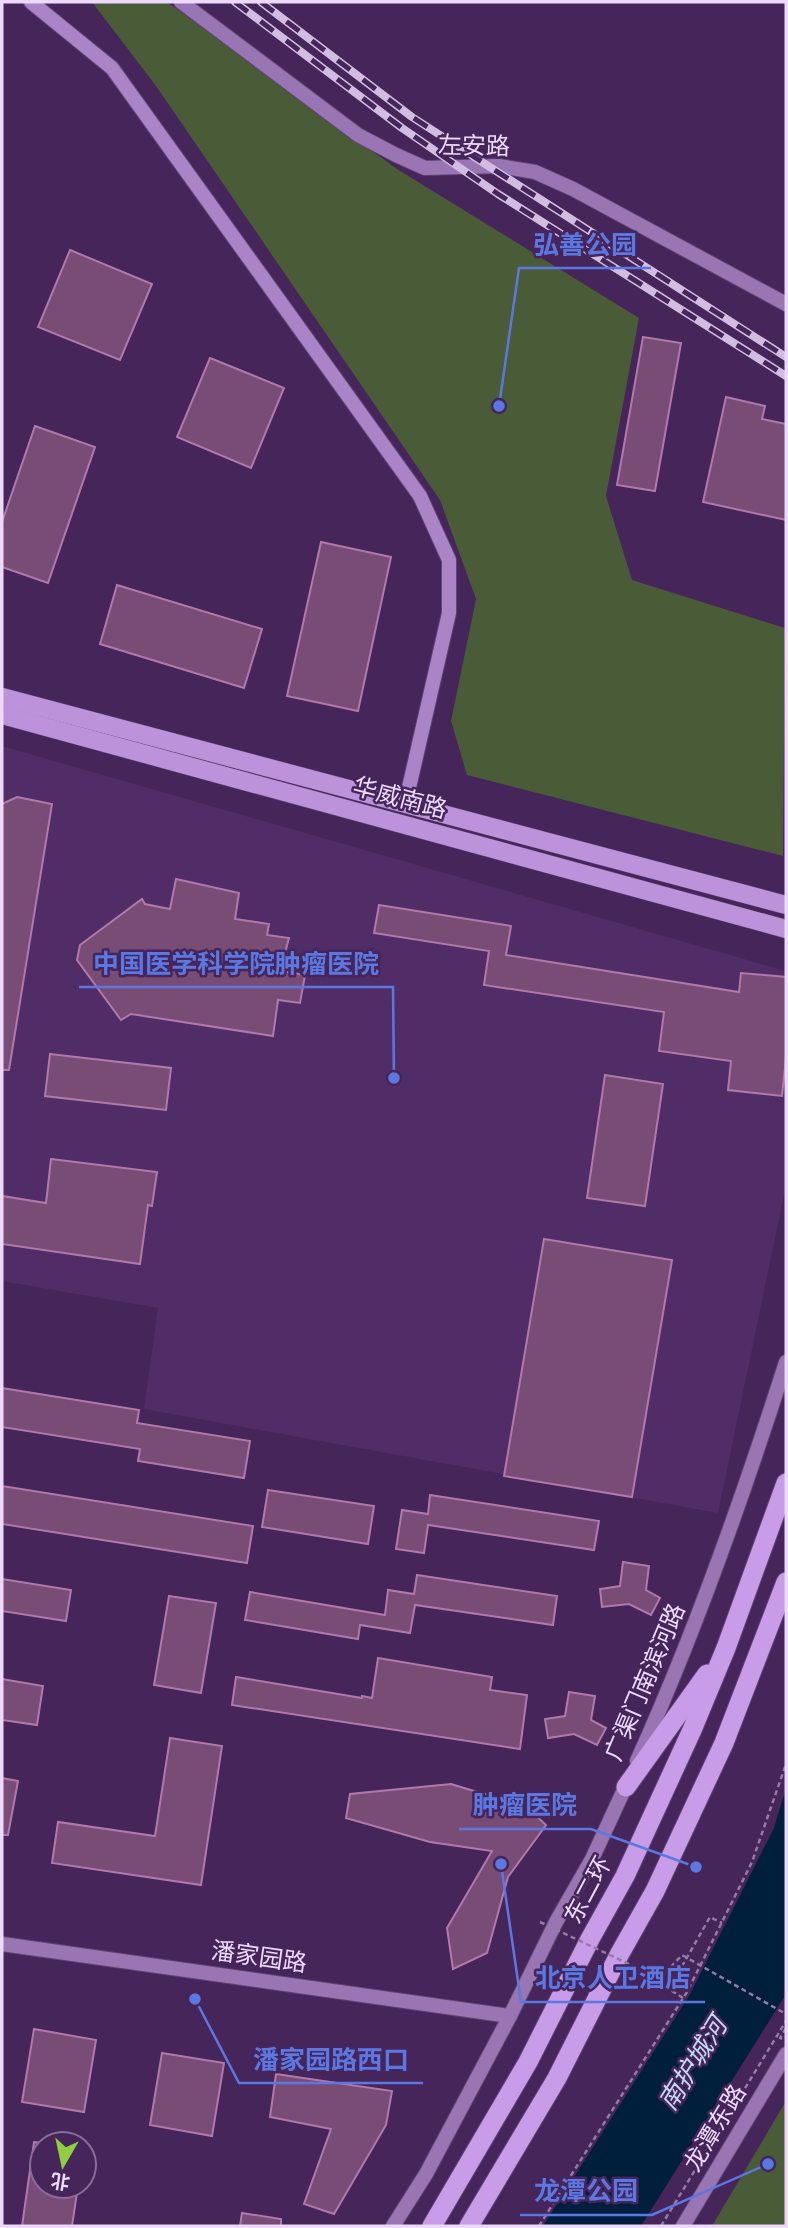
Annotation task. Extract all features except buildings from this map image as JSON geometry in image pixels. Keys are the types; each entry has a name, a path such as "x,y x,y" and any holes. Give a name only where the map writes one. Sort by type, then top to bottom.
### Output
{"highway":[{"name":"东二环","path":"432,2226 528,2062 625,1876 687,1742 726,1648 786,1483"},
{"path":"469,2226 557,2078 655,1891 724,1743 786,1583"},
{"path":"626,1787 726,1648"}],"main road":[{"path":"31,2 112,68 420,496 449,560 449,613 405,805"},
{"name":"华威南路","path":"2,697 786,905"},
{"name":"华威南路","path":"2,715 786,929"}],"street":[{"name":"左安路","path":"181,2 358,135 396,155 425,168 499,166 536,172 573,189 786,304"},
{"name":"广渠门南滨河路","path":"393,2226 426,2174 510,2016 556,1922 592,1859 626,1787 691,1634 760,1446 786,1362"},
{"name":"潘家园路","path":"2,1944 510,2016"},
{"name":"龙潭东路","path":"683,2226 786,2054"}],"path":[{"path":"539,2226 683,1998 752,1862 786,1764"},
{"path":"683,1998 669,1989 710,1917 722,1923"},
{"path":"541,1922 652,1975 669,1969 682,1955 786,2014"},
{"path":"661,2226 786,2021"},
{"path":"786,2028 780,2038 786,2042"}],"shaded area":[{"path":"2,746 786,971 786,1185 718,1513 144,1409 158,1308 2,1281"}],"green space":[{"path":"92,2 167,2 397,169 639,318 606,496 632,580 785,628 783,856 467,775 451,721 476,599 440,500 156,86"},
{"path":"786,2101 786,2226 712,2226"}],"water":[{"name":"南护城河","path":"786,1788 786,1994 641,2226 543,2226 689,1996 774,1828"}],"railway":[{"path":"235,2 402,128 498,194 786,376"},
{"path":"261,2 412,117 786,357"}],"place":[{"name":"弘善公园","path":"499,406"},
{"name":"中国医学科学院肿瘤医院","path":"394,1078"},
{"name":"北京人卫酒店","path":"501,1864"},
{"name":"肿瘤医院","path":"696,1867"},
{"name":"潘家园路西口","path":"195,1999"},
{"name":"龙潭公园","path":"768,2164"}]}
